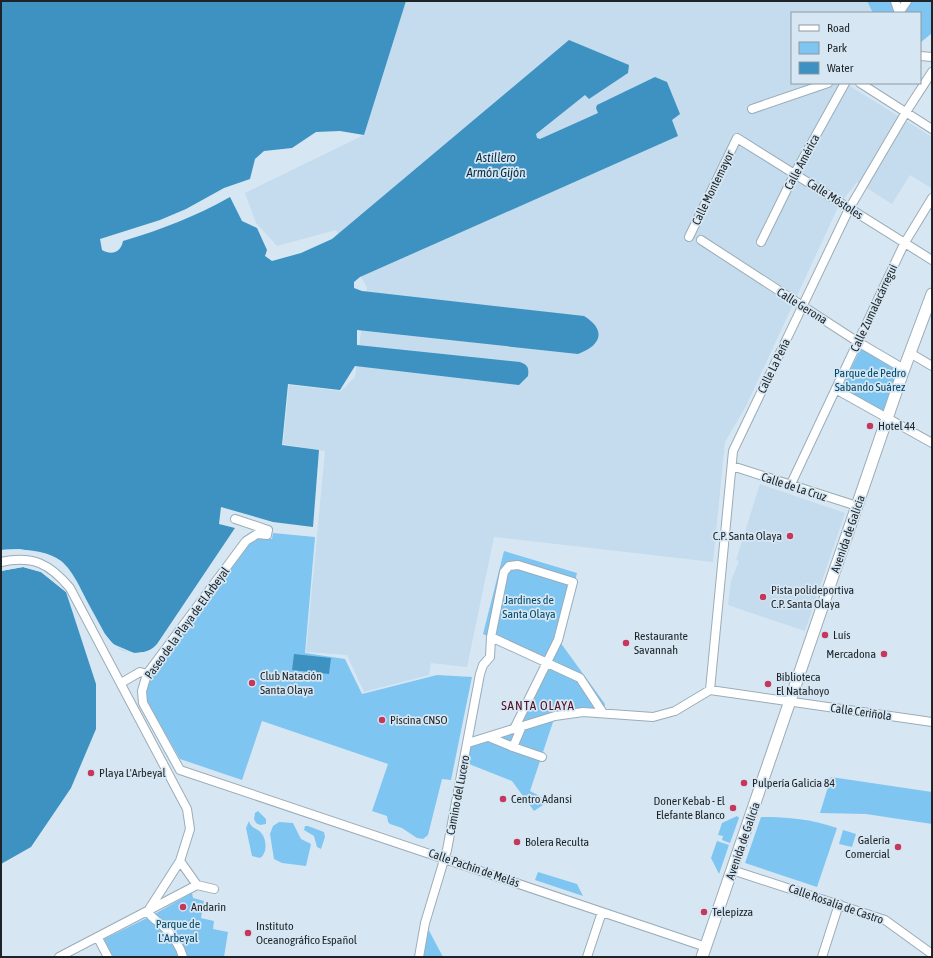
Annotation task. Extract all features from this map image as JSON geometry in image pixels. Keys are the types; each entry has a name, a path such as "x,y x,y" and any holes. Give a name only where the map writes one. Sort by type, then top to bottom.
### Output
{"street":[{"path":"895,1 899,12"},
{"path":"900,12 907,1"},
{"path":"921,56 932,57"},
{"name":"Calle La Peña","path":"710,690 733,451 849,209 906,112 932,72"},
{"path":"752,108 825,84"},
{"name":"Calle América","path":"761,242 795,173 844,84"},
{"path":"862,84 932,129"},
{"name":"Calle Móstoles","path":"737,138 795,173 904,244 932,260"},
{"name":"Calle Montemayor","path":"689,237 737,138"},
{"name":"Calle Zumalacárregui","path":"790,486 837,390 904,244 932,198"},
{"name":"Calle Gerona","path":"701,240 858,342 904,369"},
{"name":"Avenida de Galicia","path":"704,952 904,369 932,294"},
{"path":"910,352 932,366"},
{"path":"837,390 888,417 932,443"},
{"name":"Calle de La Cruz","path":"732,466 790,486 857,506"},
{"name":"Paseo de la Playa de El Arbeyal","path":"180,770 143,703 142,691 147,674 246,541 257,534 267,535 268,530 235,520"},
{"path":"1,562 16,559 37,562 57,573 70,588 187,809 190,829 180,861 148,911"},
{"path":"513,747 518,728 547,663 558,640 573,582 518,565 509,566 504,572 491,637 547,663 580,678 603,713"},
{"name":"Camino del Lucero","path":"419,957 425,923 445,858 480,674 483,665 490,657 491,637"},
{"path":"121,683 140,672 147,674"},
{"path":"468,743 555,716 583,712 653,717 675,711 710,690"},
{"name":"Calle Ceriñola","path":"710,690 932,722"},
{"path":"489,737 542,757"},
{"path":"169,775 180,770"},
{"name":"Calle Pachín de Melás","path":"180,770 602,912 704,952"},
{"path":"180,861 197,885"},
{"name":"Calle Rosalía de Castro","path":"732,870 888,921 932,954"},
{"path":"58,957 98,938 197,885 214,889"},
{"path":"822,957 839,904"},
{"path":"148,911 150,916 164,926 176,942 183,957"},
{"path":"587,957 602,912"},
{"path":"98,938 108,957"}],"shaded area":[{"path":"406,1 867,1 872,12 791,12 791,84 847,84 932,137 932,187 931,188 910,175 892,204 857,182 839,205 746,406 725,442 713,562 494,537 467,667 431,663 429,675 364,692 347,655 306,652 325,451 283,444 289,385 341,391 355,377 367,288 336,230 277,246 256,223 245,193 364,135"},
{"name":"C.P. Santa Olaya","path":"760,484 845,513 805,631 728,605 731,581 739,561 736,560"}],"green space":[{"path":"867,1 932,1 932,33 921,42 921,12 872,12"},
{"name":"Parque de Pedro Sabando Suárez","path":"861,348 897,371 883,411 841,389"},
{"name":"Club Natación Santa Olaya","path":"273,533 315,537 305,653 345,659 362,694 437,675 472,677 451,780 442,779 428,835 423,839 417,838 402,828 390,824 387,816 372,811 388,764 262,721 242,780 180,759 147,702 146,690 150,677 247,544 259,538 272,539"},
{"name":"Jardines de Santa Olaya","path":"504,551 577,573 560,642 605,704 603,713 555,716 530,791 549,801 534,811 512,781 464,762 468,743 514,729 547,663 483,634"},
{"path":"831,777 932,792 932,824 866,814 820,813"},
{"path":"258,811 266,819 266,824 260,825 256,823 254,819 255,813"},
{"path":"737,816 739,818 730,843 722,840 723,836 718,835 722,823"},
{"path":"761,817 799,819 818,822 837,828 817,887 745,863"},
{"path":"249,821 251,826 262,834 265,840 266,847 264,854 260,858 252,856 246,828"},
{"path":"279,822 293,823 301,839 311,844 306,866 282,863 274,859 270,834 273,826"},
{"path":"305,826 324,832 325,837 321,849 317,847 314,836 304,830"},
{"path":"843,830 856,834 852,847 839,844"},
{"path":"717,841 729,845 719,874 711,858"},
{"path":"538,872 577,884 583,896 535,880"},
{"name":"Parque de L'Arbeyal","path":"192,893 193,898 204,901 201,918 214,921 213,929 228,932 224,957 113,957 104,939 151,916"},
{"path":"425,923 443,957 419,957"}],"water":[{"name":"Astillero Armón Gijón","path":"1,1 406,1 364,135 340,131 316,132 292,148 264,151 255,159 250,179 224,188 186,209 160,220 100,239 102,250 109,253 116,252 122,245 123,241 178,222 204,211 230,197 242,221 257,228 267,250 265,256 272,261 301,253 332,239 569,40 629,65 628,73 589,99 585,95 536,134 537,138 540,139 598,113 596,108 597,105 655,77 667,82 680,114 672,120 678,136 360,277 354,282 354,288 362,291 584,316 596,327 598,337 592,347 578,354 357,330 357,345 520,362 525,364 527,367 528,376 519,385 355,366 340,390 288,384 282,445 319,450 313,527 273,522 221,507 219,524 235,528 157,644 151,649 138,653 124,650 112,642 102,630 79,585 61,561 55,557 40,552 1,550"},
{"path":"23,567 41,572 66,592 96,684 96,729 71,788 31,847 1,864 1,571"},
{"path":"294,654 331,658 329,674 292,670"}],"pier":[{"path":"19,549 47,554 61,561 76,581 105,634 113,644 134,653 145,652 157,647 145,654 133,655 112,645 103,635 74,582 60,562 47,556 18,551 1,552 1,550"},
{"path":"23,565 41,570 68,591 66,592 41,572 23,567 1,571 1,569"}],"place":[{"name":"Hotel 44","path":"870,426"},
{"name":"C.P. Santa Olaya","path":"790,536"},
{"name":"Pista polideportiva C.P. Santa Olaya","path":"763,597"},
{"name":"Luís","path":"825,635"},
{"name":"Restaurante Savannah","path":"626,643"},
{"name":"Mercadona","path":"884,654"},
{"name":"Club Natación Santa Olaya","path":"252,683"},
{"name":"Biblioteca El Natahoyo","path":"768,684"},
{"name":"Piscina CNSO","path":"382,720"},
{"name":"Playa L'Arbeyal","path":"91,773"},
{"name":"Pulpería Galicia 84","path":"744,783"},
{"name":"Centro Adansi","path":"503,799"},
{"name":"Doner Kebab - El Elefante Blanco","path":"733,808"},
{"name":"Bolera Reculta","path":"517,842"},
{"name":"Galeria Comercial","path":"898,847"},
{"name":"Andarin","path":"183,907"},
{"name":"Telepizza","path":"704,912"},
{"name":"Instituto Oceanográfico Español","path":"248,933"}],"district":[{"name":"SANTA OLAYA","path":"538,705"}]}
